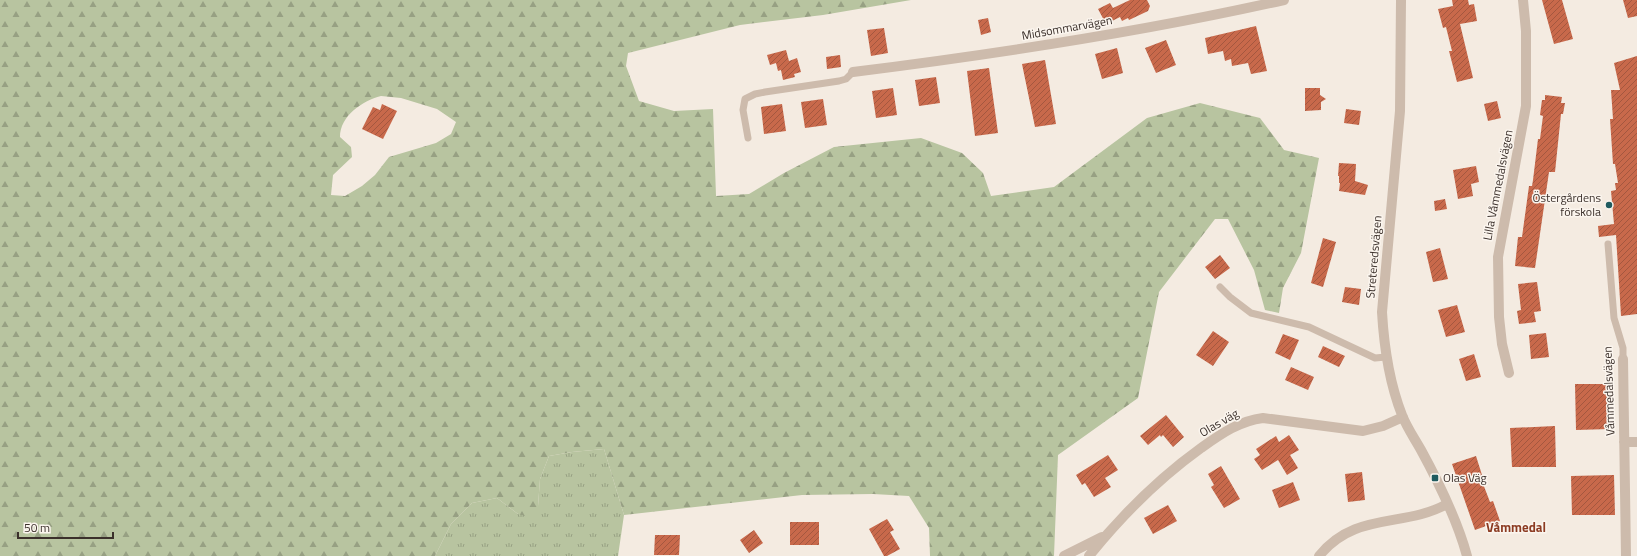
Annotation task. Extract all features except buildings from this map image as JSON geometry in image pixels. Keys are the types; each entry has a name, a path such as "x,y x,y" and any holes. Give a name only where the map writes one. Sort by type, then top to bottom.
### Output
{"street":[{"name":"Midsommarvägen","path":"853,72 1006,51 1212,16 1284,0"},
{"name":"Streteredsvägen","path":"1401,0 1400,111 1382,312 1386,357 1403,417 1422,451 1448,504 1467,556"},
{"name":"Lilla Våmmedalsvägen","path":"1509,373 1502,344 1499,317 1498,257 1504,217 1526,106 1526,31 1523,0"},
{"name":"Våmmedalsvägen","path":"1623,359 1626,556"},
{"name":"Olas väg","path":"1089,556 1132,507 1180,464 1237,425 1252,419 1263,418 1363,431 1383,426 1403,417"},
{"name":"Våmmedalsvägen","path":"1624,442 1637,442"},
{"path":"1319,556 1327,547 1348,532 1375,523 1430,512 1448,504"},
{"path":"1064,556 1106,535"}],"lane":[{"path":"748,138 743,110 745,99 755,94 765,92 839,81 846,79 853,72"},
{"name":"Våmmedalsvägen","path":"1608,244 1614,318 1623,348 1623,359"},
{"path":"1220,287 1235,302 1251,313 1309,327 1375,358 1386,357"}],"green space":[{"path":"0,0 911,0 823,15 740,25 628,53 626,66 639,101 674,111 713,109 716,196 749,194 784,173 834,147 921,138 962,153 983,173 991,196 1054,187 1147,118 1200,103 1260,118 1284,150 1319,158 1301,253 1283,288 1279,313 1265,310 1254,270 1228,219 1215,219 1159,292 1138,398 1058,455 1054,556 930,556 929,528 909,496 873,494 802,495 624,515 604,449 549,456 540,479 538,506 535,519 518,514 497,498 472,503 451,524 435,556 0,556","holes":["381,96 401,98 437,109 456,122 451,134 436,143 389,157 375,175 362,186 345,196 331,195 333,175 352,157 351,147 340,137 341,129 348,116 353,110 374,98"]},
{"path":"604,449 624,515 618,556 435,556 451,524 472,503 497,498 518,514 538,506 540,479 549,456"}],"place":[{"name":"Östergårdens förskola","path":"1609,205"},
{"name":"Olas Väg","path":"1435,478"}],"district":[{"name":"Våmmedal","path":"1516,527"}]}
